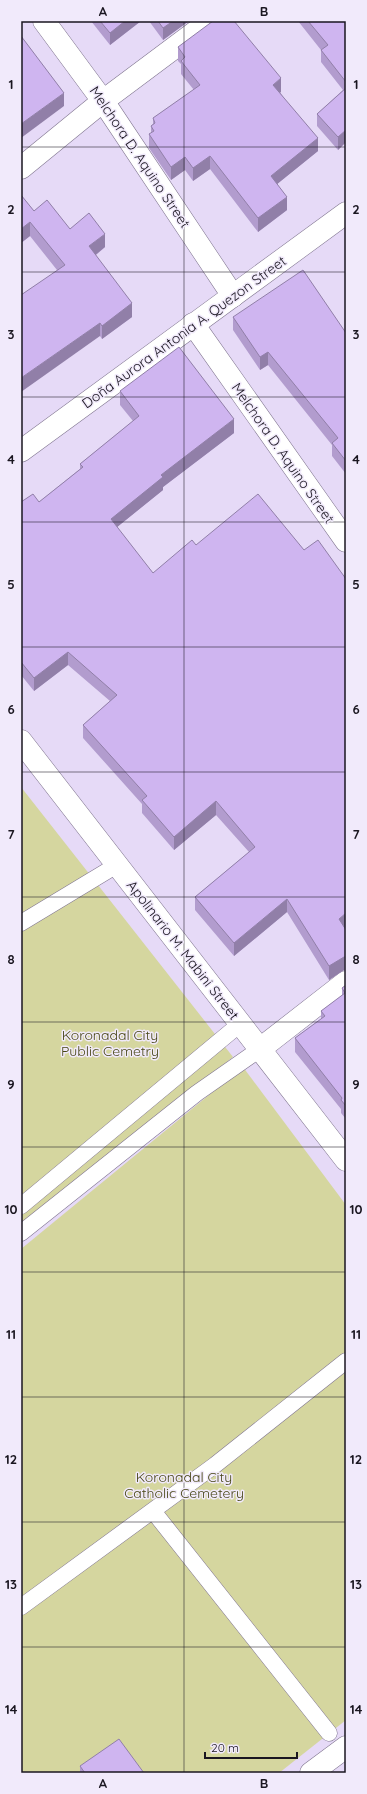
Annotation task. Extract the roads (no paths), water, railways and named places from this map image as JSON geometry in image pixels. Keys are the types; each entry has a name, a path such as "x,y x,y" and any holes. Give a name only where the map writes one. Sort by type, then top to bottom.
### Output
{"street":[{"name":"Melchora D. Aquino Street","path":"44,21 103,101 233,296"},
{"path":"21,168 103,101 210,21"},
{"name":"Doña Aurora Antonia A. Quezon Street","path":"21,451 346,213"},
{"name":"Melchora D. Aquino Street","path":"193,324 346,542"},
{"name":"Apolinario M. Mabini Street","path":"21,740 346,1160"},
{"path":"260,1049 346,982"},
{"path":"311,1773 346,1747"}],"lane":[{"path":"21,923 117,865"},
{"path":"21,1206 240,1024"},
{"path":"21,1233 197,1093 260,1049"},
{"path":"21,1607 215,1466 346,1361"},
{"path":"152,1511 329,1733"}],"park label":[{"name":"Koronadal City Public Cemetry","path":"110,1044"},
{"name":"Koronadal City Catholic Cemetery","path":"184,1486"}]}
